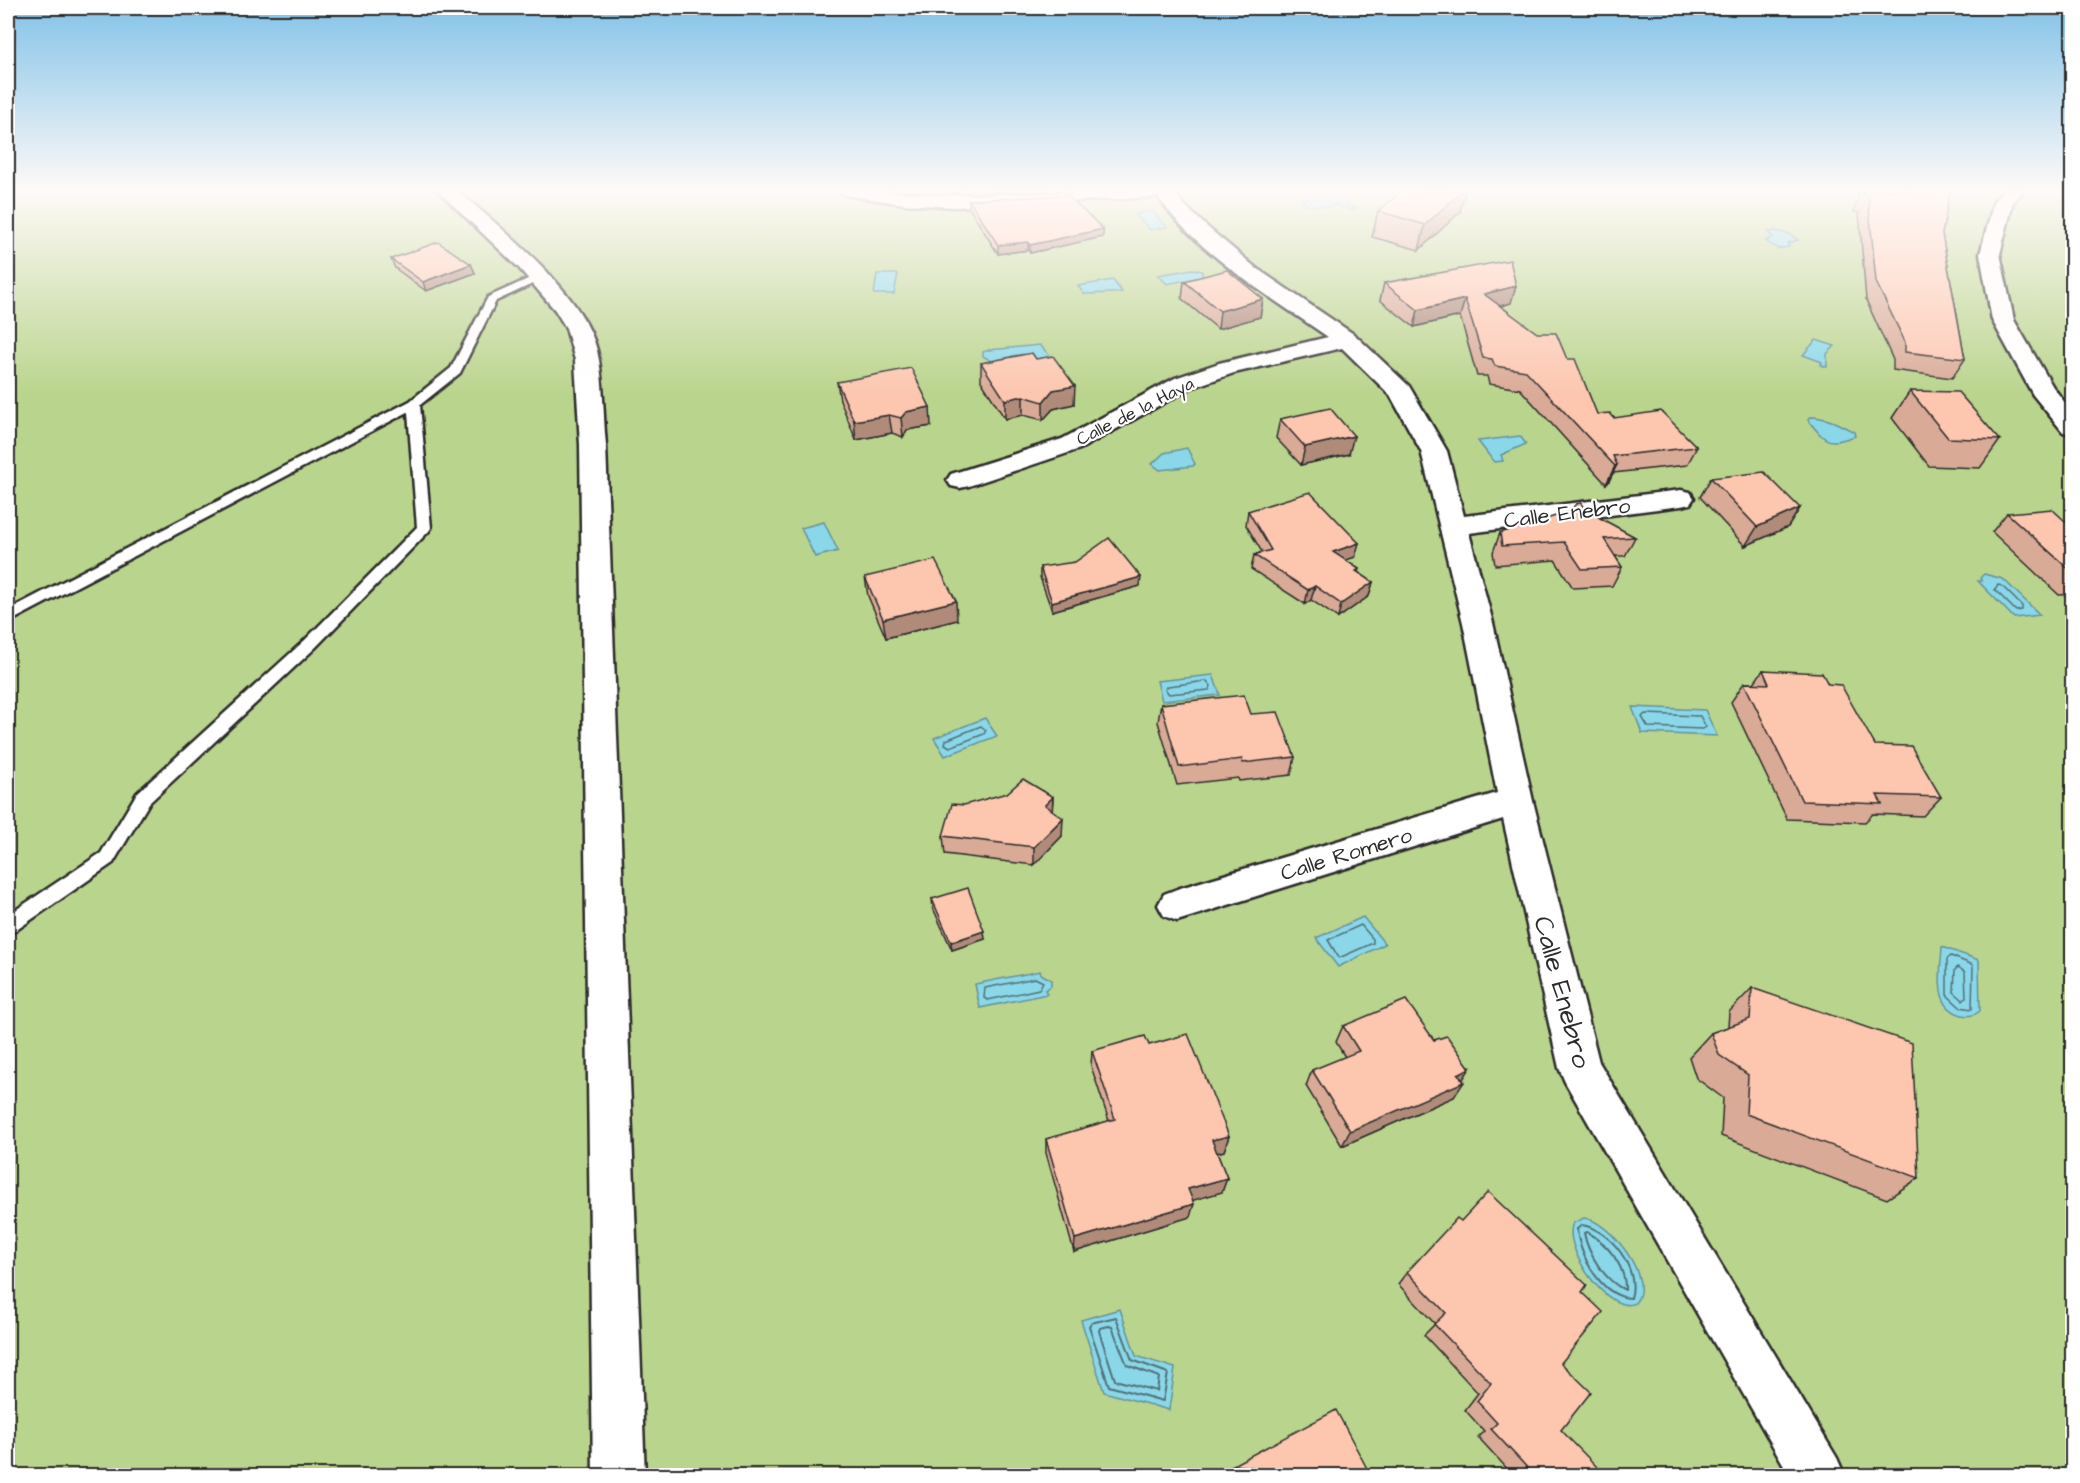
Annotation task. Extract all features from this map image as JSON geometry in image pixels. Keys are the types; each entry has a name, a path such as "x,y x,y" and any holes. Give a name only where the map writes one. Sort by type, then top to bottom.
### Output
{"street":[{"path":"520,259 539,277 569,312 585,347 593,445 619,1476"},
{"name":"Calle Enebro","path":"1233,259 1347,340 1400,391 1434,451 1478,623 1516,801 1580,1068 1819,1476"},
{"path":"1991,259 2003,320 2042,390 2073,427"},
{"name":"Calle de la Haya","path":"960,480 1071,444 1183,383 1227,368 1347,340"},
{"name":"Calle Enebro","path":"1453,526 1681,498"},
{"name":"Calle Romero","path":"1177,905 1516,801"}],"lane":[{"path":"8,616 414,404 456,370 492,300 539,277"},
{"path":"8,925 107,858 143,798 310,644 424,528 414,404"}],"green space":[{"path":"8,259 2072,259 2072,1475 8,1475"}],"water":[{"path":"1193,269 1202,271 1202,277 1167,284 1158,275"},
{"path":"877,274 898,274 894,294 874,294"},
{"path":"1113,280 1122,292 1084,294 1078,286"},
{"path":"1816,340 1835,346 1827,354 1827,367 1821,365 1822,362 1803,355"},
{"path":"1040,345 1049,355 1048,358 1031,362 1023,354 1012,356 996,364 983,356 983,352 989,350"},
{"path":"1810,417 1833,422 1854,432 1855,436 1838,441 1828,440 1808,420"},
{"path":"1520,436 1526,444 1501,455 1503,461 1494,462 1478,441"},
{"path":"1187,448 1195,464 1193,466 1160,470 1152,464 1164,453"},
{"path":"824,522 838,551 815,557 801,528"},
{"path":"1984,574 2003,579 2040,615 2014,618 1978,581 1982,581 1980,578"},
{"path":"1213,675 1220,695 1162,701 1157,681"},
{"path":"1632,707 1705,710 1717,736 1642,733"},
{"path":"985,718 997,736 945,756 934,738"},
{"path":"1363,917 1385,944 1338,967 1316,938"},
{"path":"1942,947 1979,960 1980,1011 1976,1014 1962,1015 1952,1011 1946,1004 1940,987"},
{"path":"1040,971 1051,980 1051,986 1045,990 1047,994 980,1008 975,984"},
{"path":"1584,1218 1606,1229 1627,1253 1640,1280 1640,1293 1635,1303 1624,1304 1612,1299 1600,1289 1580,1262 1571,1234 1573,1223"},
{"path":"1120,1309 1136,1356 1175,1368 1169,1410 1104,1392 1081,1320"}],"building":[{"path":"391,259 464,259 471,264 423,282"},
{"path":"1874,259 1947,259 1965,359 1905,352 1905,342 1876,282"},
{"path":"1510,260 1516,286 1484,294 1537,333 1556,333 1567,359 1575,359 1597,414 1610,413 1614,418 1661,411 1697,447 1613,456 1617,465 1615,466 1526,371 1495,366 1492,359 1483,358 1465,299 1418,310 1384,283"},
{"path":"1227,270 1263,299 1220,311 1184,281"},
{"path":"1032,353 1036,359 1053,356 1075,386 1053,390 1043,402 1023,396 1005,400 981,363"},
{"path":"911,368 930,407 906,412 901,418 889,415 854,421 837,382"},
{"path":"1910,391 1958,392 2000,440 1948,438"},
{"path":"1330,408 1354,436 1305,447 1280,419"},
{"path":"1764,472 1800,508 1757,527 1711,478"},
{"path":"1310,492 1359,543 1333,552 1359,569 1356,571 1373,582 1341,604 1315,586 1308,590 1254,555 1271,550 1248,511"},
{"path":"1581,503 1585,510 1635,537 1604,539 1622,567 1582,569 1564,542 1502,546 1500,533 1569,512 1576,504"},
{"path":"2052,509 2065,521 2073,520 2073,573 2007,513"},
{"path":"1109,538 1141,577 1052,602 1040,567 1075,562"},
{"path":"935,560 956,601 883,619 865,577"},
{"path":"1763,670 1822,673 1828,684 1841,685 1875,745 1911,746 1941,797 1877,795 1882,804 1802,801 1744,683 1769,684"},
{"path":"1244,695 1251,714 1278,712 1295,757 1243,763 1242,759 1179,767 1161,704"},
{"path":"1023,779 1053,797 1045,805 1063,818 1034,847 943,836 952,804 964,805 1007,793"},
{"path":"968,888 984,931 951,942 932,899"},
{"path":"1752,988 1912,1043 1919,1178 1746,1114 1748,1075 1719,1055 1711,1033 1750,1019"},
{"path":"1406,1000 1434,1040 1447,1036 1470,1068 1458,1074 1464,1082 1350,1131 1312,1070 1359,1051 1343,1026"},
{"path":"1188,1034 1229,1136 1212,1140 1227,1178 1188,1189 1194,1204 1075,1239 1046,1139 1115,1119 1092,1051 1145,1036 1149,1045"},
{"path":"1488,1192 1587,1285 1582,1292 1603,1312 1561,1363 1591,1392 1561,1430 1598,1468 1592,1476 1535,1476 1491,1429 1497,1423 1477,1401 1491,1383 1434,1324 1446,1313 1407,1272 1457,1218 1461,1221"},
{"path":"1336,1410 1371,1476 1236,1476 1251,1467 1233,1465"}]}
